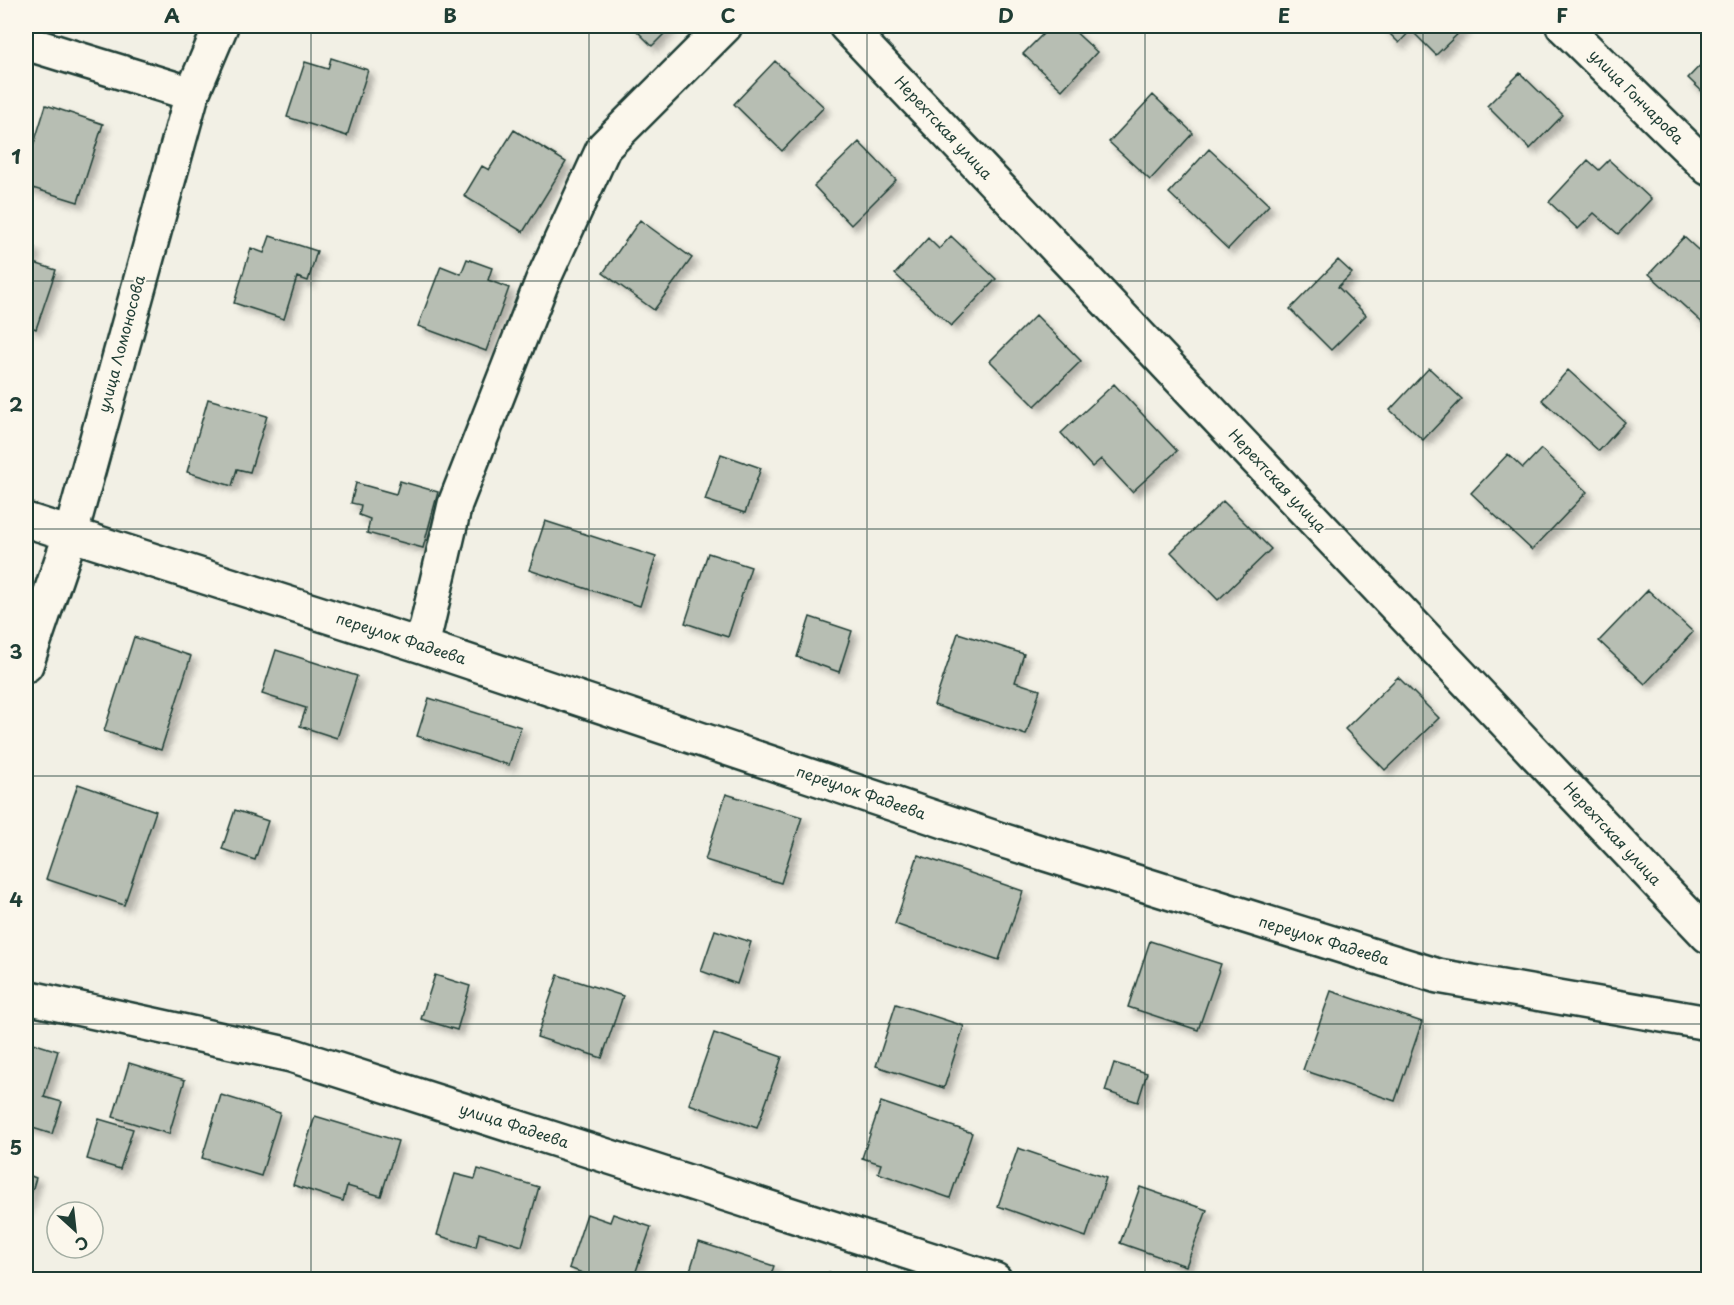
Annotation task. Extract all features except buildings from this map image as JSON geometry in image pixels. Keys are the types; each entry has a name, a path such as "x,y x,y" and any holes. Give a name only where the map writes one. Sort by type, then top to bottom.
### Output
{"street":[{"name":"улица Ломоносова","path":"26,665 71,533 192,94 221,26"},
{"path":"422,645 454,504 542,282 604,147 725,26"},
{"name":"Нерехтская улица","path":"846,26 1708,936"},
{"name":"улица Гончарова","path":"1563,26 1708,168"},
{"path":"26,43 192,94"},
{"name":"переулок Фадеева","path":"26,520 422,645 1001,840 1438,976 1708,1023"},
{"name":"улица Фадеева","path":"26,997 291,1054 995,1280"}]}
